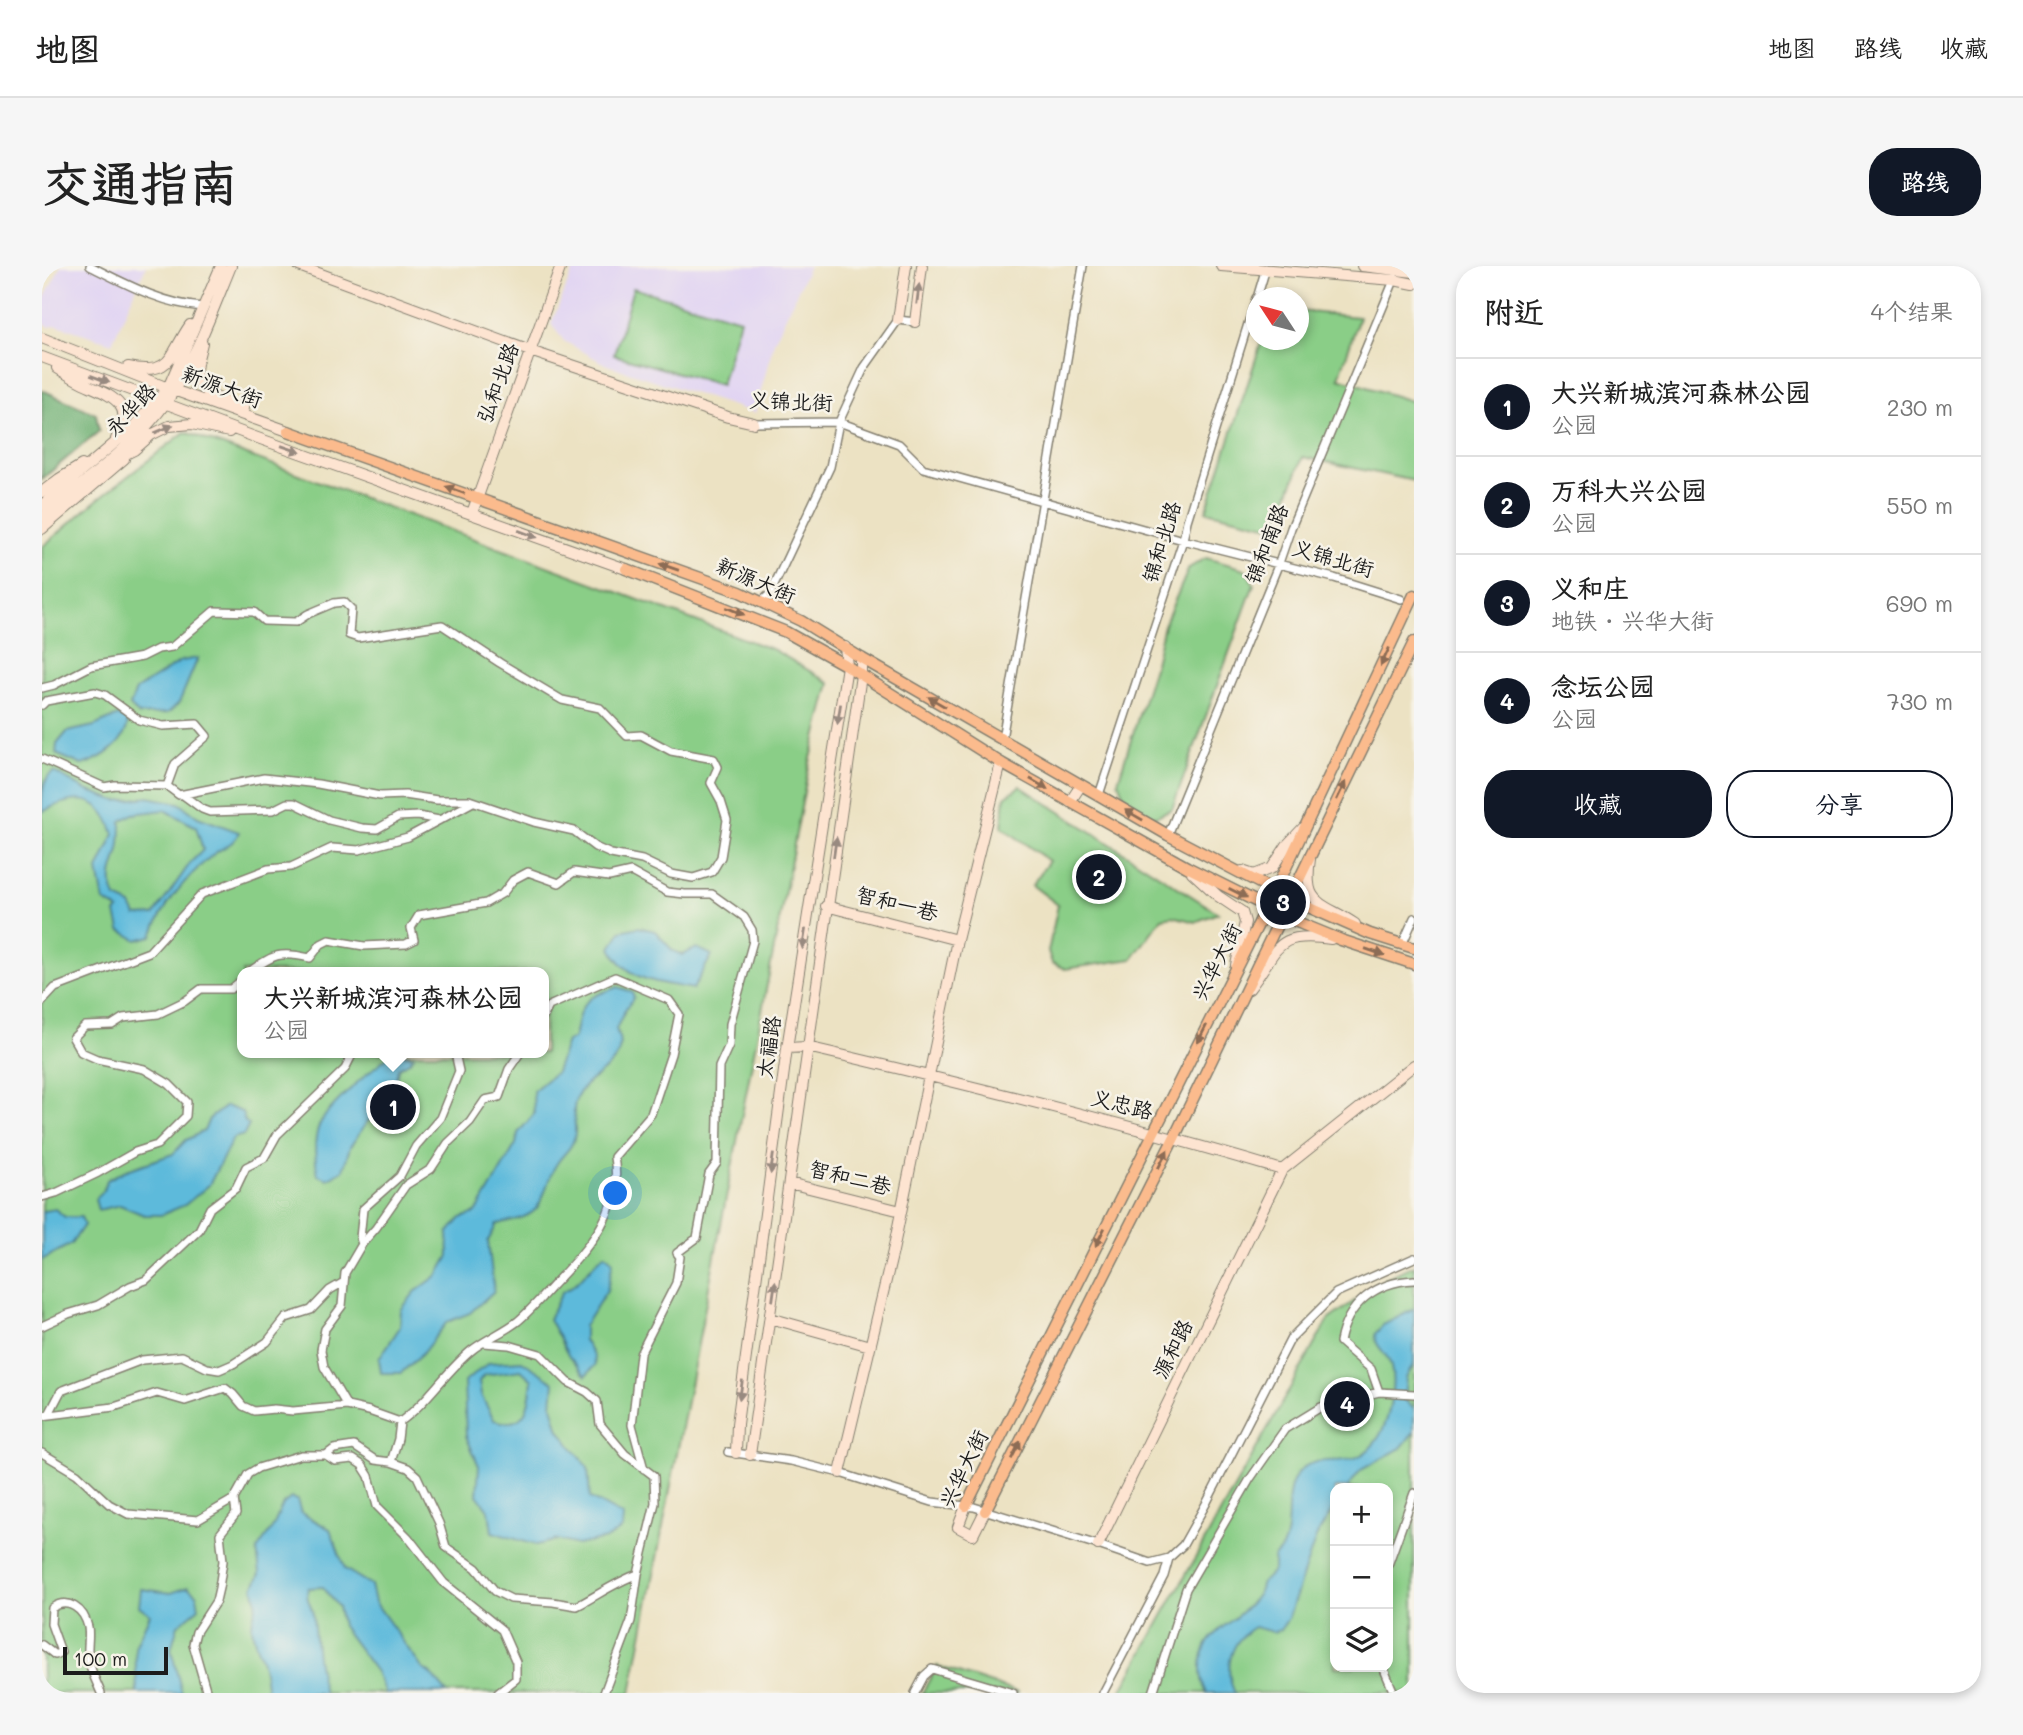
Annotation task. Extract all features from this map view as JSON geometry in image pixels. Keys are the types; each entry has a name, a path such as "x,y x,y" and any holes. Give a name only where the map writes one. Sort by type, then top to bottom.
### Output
{"main road":[{"name":"永华路","path":"172,389 221,266"},
{"name":"永华路","path":"42,517 106,464 172,389 206,326 231,266"},
{"name":"义锦北街","path":"299,266 530,351 727,417 754,423"},
{"name":"弘和北路","path":"471,513 561,266"},
{"path":"898,320 906,266"},
{"path":"915,322 922,266"},
{"path":"1221,266 1266,268 1414,284"},
{"path":"1363,266 1398,268 1414,272"},
{"path":"102,362 143,370 161,368 171,359 203,307"},
{"path":"206,326 195,370 200,385 210,393 288,430"},
{"name":"新源大街","path":"42,338 172,389 740,592 801,621 1168,835 1290,899 1370,934 1414,948"},
{"path":"42,357 78,381 109,394 120,403 124,420 121,430 106,451 42,492"},
{"name":"新源大街","path":"42,357 252,436 626,569"},
{"name":"永华路","path":"42,505 162,402"},
{"path":"42,529 160,429 180,424 252,436"},
{"path":"106,464 134,450"},
{"path":"626,569 786,632 847,666 1001,763 1187,867 1282,915 1341,940 1414,964"},
{"name":"兴华大街","path":"1414,595 1275,891 966,1506 958,1527 974,1535 1174,1138 1414,642"},
{"name":"太福路","path":"732,1453 788,1048 847,666 845,647"},
{"name":"太福路","path":"750,1455 826,906 861,675 861,658"},
{"path":"840,1473 901,1211 957,940 1001,763"},
{"path":"1070,802 1081,785"},
{"path":"1218,861 1254,875 1264,873 1272,869 1287,845 1308,822"},
{"path":"1311,853 1308,878 1310,892 1315,901 1370,934"},
{"path":"1187,867 1218,896 1242,912 1245,922 1236,967"},
{"name":"智和一巷","path":"826,906 957,940"},
{"path":"1242,998 1278,946 1287,939 1300,936 1341,940"},
{"name":"义忠路","path":"788,1048 807,1047 929,1075 1174,1138 1282,1170"},
{"path":"1282,1170 1414,1065"},
{"name":"源和路","path":"1098,1545 1282,1170"},
{"name":"智和二巷","path":"789,1183 901,1211"},
{"path":"770,1318 870,1346"}],"street":[{"path":"90,266 135,288 180,305 203,307"},
{"path":"1002,739 1083,266"},
{"name":"锦和北路","path":"1260,287 1266,268"},
{"name":"锦和南路","path":"1168,835 1398,268"},
{"path":"761,602 770,594 830,467 839,422 864,368 898,320 915,322"},
{"name":"锦和北路","path":"1099,794 1183,540 1246,330"},
{"name":"义锦北街","path":"754,423 839,422 899,444 923,468 1044,503 1279,563 1401,599"},
{"path":"42,688 54,685 91,666 142,657 158,649 172,647 214,611 254,612 264,621 296,622 334,603 344,602 351,609 349,635 358,638 442,625 562,700 600,708 626,736 642,735 671,751 713,759 718,767 711,783 727,820 721,857 712,872 693,878 671,874 642,860 595,847 574,831 534,822 473,802 405,795 380,796 318,784 264,778 179,795 167,786 104,787 42,760"},
{"path":"42,705 46,701 95,692 105,695 139,720 163,726 197,724 207,736 176,764 167,786"},
{"path":"183,794 210,812 273,810 286,803 293,803 330,820 362,828 377,829 398,817 418,816 440,820"},
{"path":"42,1002 55,988 149,952 202,894 268,869 291,867 332,848 359,850 408,837 473,802"},
{"path":"257,967 276,955 288,953 310,958 321,944 329,940 364,946 406,944 414,940 411,928 419,915 486,903 503,892 513,880 528,872 559,883 574,872 609,877 631,872 667,892 712,894 744,917 752,930 753,942 730,1024 729,1045 719,1067 717,1163 709,1174 697,1238 677,1253 680,1257 676,1283 640,1354 632,1425 645,1469"},
{"path":"1402,945 1414,918"},
{"path":"391,1462 400,1422 415,1411 473,1349 518,1321 571,1266 602,1228 617,1187 614,1157 650,1114 671,1054 679,1014 669,1000 615,977 549,1006"},
{"path":"42,1198 98,1173 135,1152 157,1145 186,1116 187,1101 169,1084 144,1069 97,1059 81,1052 73,1038 85,1026 112,1025 123,1018 158,1014 185,1001 201,989 231,989 237,984"},
{"path":"42,1326 68,1314 98,1306 130,1286 146,1280 199,1230 210,1208 236,1188 246,1167 264,1158 277,1135 345,1069 350,1058"},
{"path":"362,1244 360,1238 363,1209 400,1176 416,1146 440,1118 459,1071 456,1058"},
{"path":"347,1406 324,1367 321,1350 325,1329 342,1306 345,1273 362,1244 406,1185 431,1169 448,1143 470,1122 485,1100 499,1097 509,1069 517,1058"},
{"path":"732,1453 791,1461 840,1473 932,1502 966,1506 1150,1563 1169,1558 1183,1545 1292,1338 1336,1293 1414,1258"},
{"path":"1380,1392 1371,1369 1340,1342 1343,1326 1352,1309 1379,1288 1414,1280"},
{"path":"45,1415 61,1391 142,1360 182,1356 207,1368 219,1370 233,1364 267,1342 286,1318 311,1310 330,1290 344,1282"},
{"path":"484,1343 509,1345 540,1354 568,1382 597,1401 600,1424 625,1454 654,1476 655,1503 638,1574 631,1621 604,1693"},
{"path":"45,1415 114,1407 157,1392 186,1401 225,1388 243,1406 254,1411 347,1406 400,1422"},
{"path":"1153,1693 1186,1589 1250,1479 1285,1430 1321,1407 1380,1392 1414,1394"},
{"path":"326,1455 334,1449 354,1446 375,1460 408,1468 416,1476 439,1523 446,1547 476,1568 495,1591 511,1599 577,1606 615,1583 638,1574"},
{"path":"42,1453 77,1474 109,1504 128,1514 198,1520 234,1499 248,1474 258,1468 301,1455 326,1455 335,1461 353,1459 362,1465 369,1476 377,1506 408,1537 444,1583 502,1630 516,1662 516,1679 498,1693"},
{"path":"1393,1551 1414,1493"},
{"path":"207,1693 193,1644 196,1632 216,1601 223,1561 220,1534 236,1514 234,1499"},
{"path":"1103,1693 1164,1576 1169,1558"},
{"path":"42,1645 55,1655 61,1652 51,1624 52,1608 59,1603 70,1603 80,1610 88,1626 89,1661 102,1693"},
{"path":"915,1693 923,1676 932,1669 1013,1693"},
{"path":"1385,1672 1394,1693"}],"shaded area":[{"path":"61,266 146,266 112,343 57,325 50,327 42,322 42,303"},
{"path":"575,266 809,266 774,342 755,413 607,365 564,341 551,324"}],"green space":[{"path":"633,288 740,319 721,385 614,355"},
{"path":"1309,312 1359,317 1339,378 1414,402 1414,481 1303,457 1275,527 1206,511 1259,350 1309,350"},
{"path":"42,390 96,414 99,431 42,479"},
{"path":"185,432 774,650 830,683 809,766 631,1693 42,1693 42,547 97,500"},
{"path":"1206,558 1245,569 1254,584 1172,809 1154,817 1125,799 1118,781 1154,667 1164,625 1189,568"},
{"path":"1020,786 1218,913 1195,922 1173,916 1162,918 1132,959 1065,969 1052,963 1048,952 1058,905 1032,885 1049,861 1002,827 1005,797"},
{"path":"1414,1265 1414,1693 1120,1693 1328,1320 1388,1277"},
{"path":"937,1666 1019,1693 922,1693"}],"water":[{"path":"198,658 179,703 168,713 139,715 130,706 136,690 181,661"},
{"path":"117,716 128,720 127,728 118,743 97,759 82,765 56,754 57,744 67,732 94,726"},
{"path":"54,772 86,790 117,801 148,797 179,803 198,817 239,832 232,842 215,853 186,880 163,912 152,936 137,940 120,930 116,913 119,910 104,901 98,870 114,834 109,821 94,804 85,801 65,802 42,812 44,788","holes":["165,810 196,827 203,850 191,862 154,915 136,916 131,905 116,898 112,884 112,873 120,847 121,821 133,814"]},
{"path":"638,927 655,931 673,951 682,955 697,948 712,955 693,989 635,975 618,960 611,948 621,931"},
{"path":"618,987 632,992 634,997 616,1029 620,1042 618,1052 614,1061 582,1089 577,1097 574,1106 574,1139 553,1170 536,1209 518,1219 497,1224 488,1241 494,1291 470,1313 447,1322 422,1354 401,1373 381,1373 379,1359 400,1327 401,1310 415,1292 438,1275 449,1256 448,1233 461,1218 476,1213 516,1144 518,1133 534,1114 533,1091 556,1072 567,1042 574,1038 582,1009 597,995"},
{"path":"387,1058 412,1058 398,1068 392,1100 367,1122 350,1147 343,1170 327,1179 318,1175 315,1144 323,1118 352,1087"},
{"path":"226,1106 242,1112 249,1125 244,1135 233,1138 209,1185 185,1205 161,1215 144,1215 120,1205 98,1210 95,1199 102,1193 107,1180 124,1171 173,1154 186,1140 204,1131 209,1119"},
{"path":"55,1209 65,1217 81,1217 84,1225 71,1244 42,1260 42,1213"},
{"path":"605,1254 613,1261 607,1290 584,1326 584,1340 594,1357 595,1365 586,1376 569,1357 549,1319 562,1292 569,1289"},
{"path":"1414,1309 1414,1364 1406,1378 1404,1399 1414,1409 1414,1432 1401,1448 1361,1470 1351,1483 1330,1483 1330,1514 1316,1537 1288,1619 1280,1630 1273,1632 1254,1627 1239,1640 1229,1665 1235,1693 1207,1693 1201,1670 1206,1646 1216,1633 1253,1600 1262,1582 1272,1572 1273,1559 1280,1551 1287,1533 1290,1491 1298,1473 1307,1465 1316,1462 1348,1460 1359,1456 1370,1448 1384,1428 1392,1378 1389,1361 1375,1338 1383,1325"},
{"path":"522,1361 554,1382 552,1406 559,1430 588,1468 590,1498 623,1516 622,1529 606,1539 577,1545 558,1540 536,1545 492,1532 489,1511 477,1495 479,1466 466,1436 464,1382 489,1363","holes":["521,1370 532,1380 527,1407 520,1419 513,1422 494,1420 481,1395 479,1381 484,1375"]},
{"path":"291,1498 297,1500 301,1513 330,1529 345,1569 371,1585 375,1602 422,1668 432,1675 447,1693 385,1693 376,1672 342,1626 338,1607 323,1587 308,1588 307,1593 324,1693 267,1693 263,1667 252,1630 256,1605 253,1588 260,1574 257,1550 273,1527 283,1504"},
{"path":"188,1587 197,1595 199,1608 178,1625 171,1649 182,1693 137,1693 135,1647 150,1614 139,1606 141,1589 171,1593"}],"place":[{"name":"万科大兴公园","path":"1099,877"},
{"name":"义和庄","path":"1283,902"},
{"name":"大兴新城滨河森林公园","path":"393,1107"},
{"name":"念坛公园","path":"1347,1404"}]}
